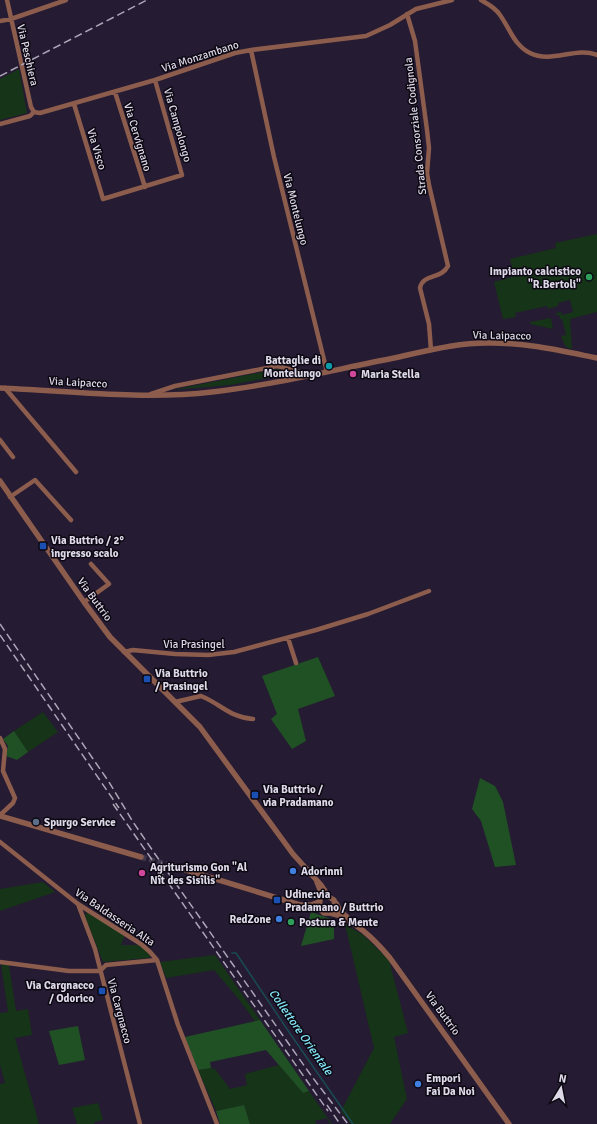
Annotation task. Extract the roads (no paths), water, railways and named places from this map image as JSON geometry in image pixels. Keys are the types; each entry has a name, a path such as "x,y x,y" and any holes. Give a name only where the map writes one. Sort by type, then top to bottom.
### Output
{"street":[{"name":"Via Peschiera","path":"7,0 31,107 34,112"},
{"path":"0,21 11,19 66,0"},
{"name":"Via Monzambano","path":"0,124 30,116 34,112 40,113 156,80 215,59 251,50 366,36 390,25 416,9 452,0"},
{"path":"481,0 492,6 500,14 515,40 523,49 532,54 538,56 554,56 585,52 597,55"},
{"name":"Strada Consorziale Codignola","path":"407,14 415,41 427,130 429,148 429,185 448,266 445,272 440,275 421,282 420,288 426,314 431,350"},
{"name":"Via Montelungo","path":"251,50 274,157 327,372"},
{"name":"Via Campolongo","path":"145,187 182,175 156,80"},
{"name":"Via Cervignano","path":"115,92 145,187"},
{"name":"Via Visco","path":"74,104 103,199 145,187"},
{"name":"Via Laipacco","path":"2,388 149,395 212,392 238,389 431,350 472,344 511,343 532,345 597,358"},
{"name":"Via Laipacco","path":"149,395 174,386 277,366 300,372 302,377"},
{"name":"Via Laipacco","path":"2,388 76,472"},
{"path":"0,440 13,457"},
{"path":"10,497 35,480 71,520"},
{"name":"Via Buttrio","path":"0,481 110,637 208,736 292,854 329,897 332,898 340,911 377,944 390,958 509,1124"},
{"path":"84,602 109,584 91,564"},
{"name":"Via Prasingel","path":"124,652 133,650 175,654 227,654 288,638 368,614 429,591"},
{"path":"288,638 296,663"},
{"path":"175,702 201,696 232,714 242,718 253,719"},
{"path":"0,738 5,747 3,771 15,796 15,800 0,815 141,857"},
{"name":"Via Baldasseria Alta","path":"0,842 78,904 141,944 157,960 178,1025 217,1124"},
{"name":"Via Buttrio","path":"173,866 322,912 339,915 351,922"},
{"path":"317,882 321,892 319,906 322,912"},
{"path":"300,905 311,905 320,901 324,897 329,897"},
{"path":"330,913 335,909 336,903"},
{"name":"Via Cargnacco","path":"78,904 95,949 140,1124"},
{"path":"0,962 69,971 100,971 106,966 157,960"}],"waterway":[{"name":"Collettore Orientale","path":"232,953 236,953 353,1124"}],"tunnel":[{"path":"141,857 173,866"}],"railway":[{"path":"0,76 147,0"},
{"path":"0,624 109,782 133,822 155,854 310,1074 348,1124"},
{"path":"0,635 119,808"},
{"path":"113,804 328,1111"},
{"path":"327,1105 340,1124"}],"place":[{"name":"Impianto calcistico \"R.Bertoli\"","path":"589,277"},
{"name":"Battaglie di Montelungo","path":"329,366"},
{"name":"Maria Stella","path":"353,374"},
{"name":"Via Buttrio / 2° ingresso scalo","path":"43,546"},
{"name":"Via Buttrio / Prasingel","path":"147,679"},
{"name":"Via Buttrio / via Pradamano","path":"255,795"},
{"name":"Spurgo Service","path":"36,822"},
{"name":"Adorinni","path":"293,871"},
{"name":"Agriturismo Gon \"Al Nît des Sisîlis\"","path":"142,873"},
{"name":"Udine:via Pradamano / Buttrio","path":"277,900"},
{"name":"RedZone","path":"279,919"},
{"name":"Postura & Mente","path":"291,922"},
{"name":"Via Cargnacco / Odorico","path":"102,991"},
{"name":"Empori Fai Da Noi","path":"418,1084"}]}
